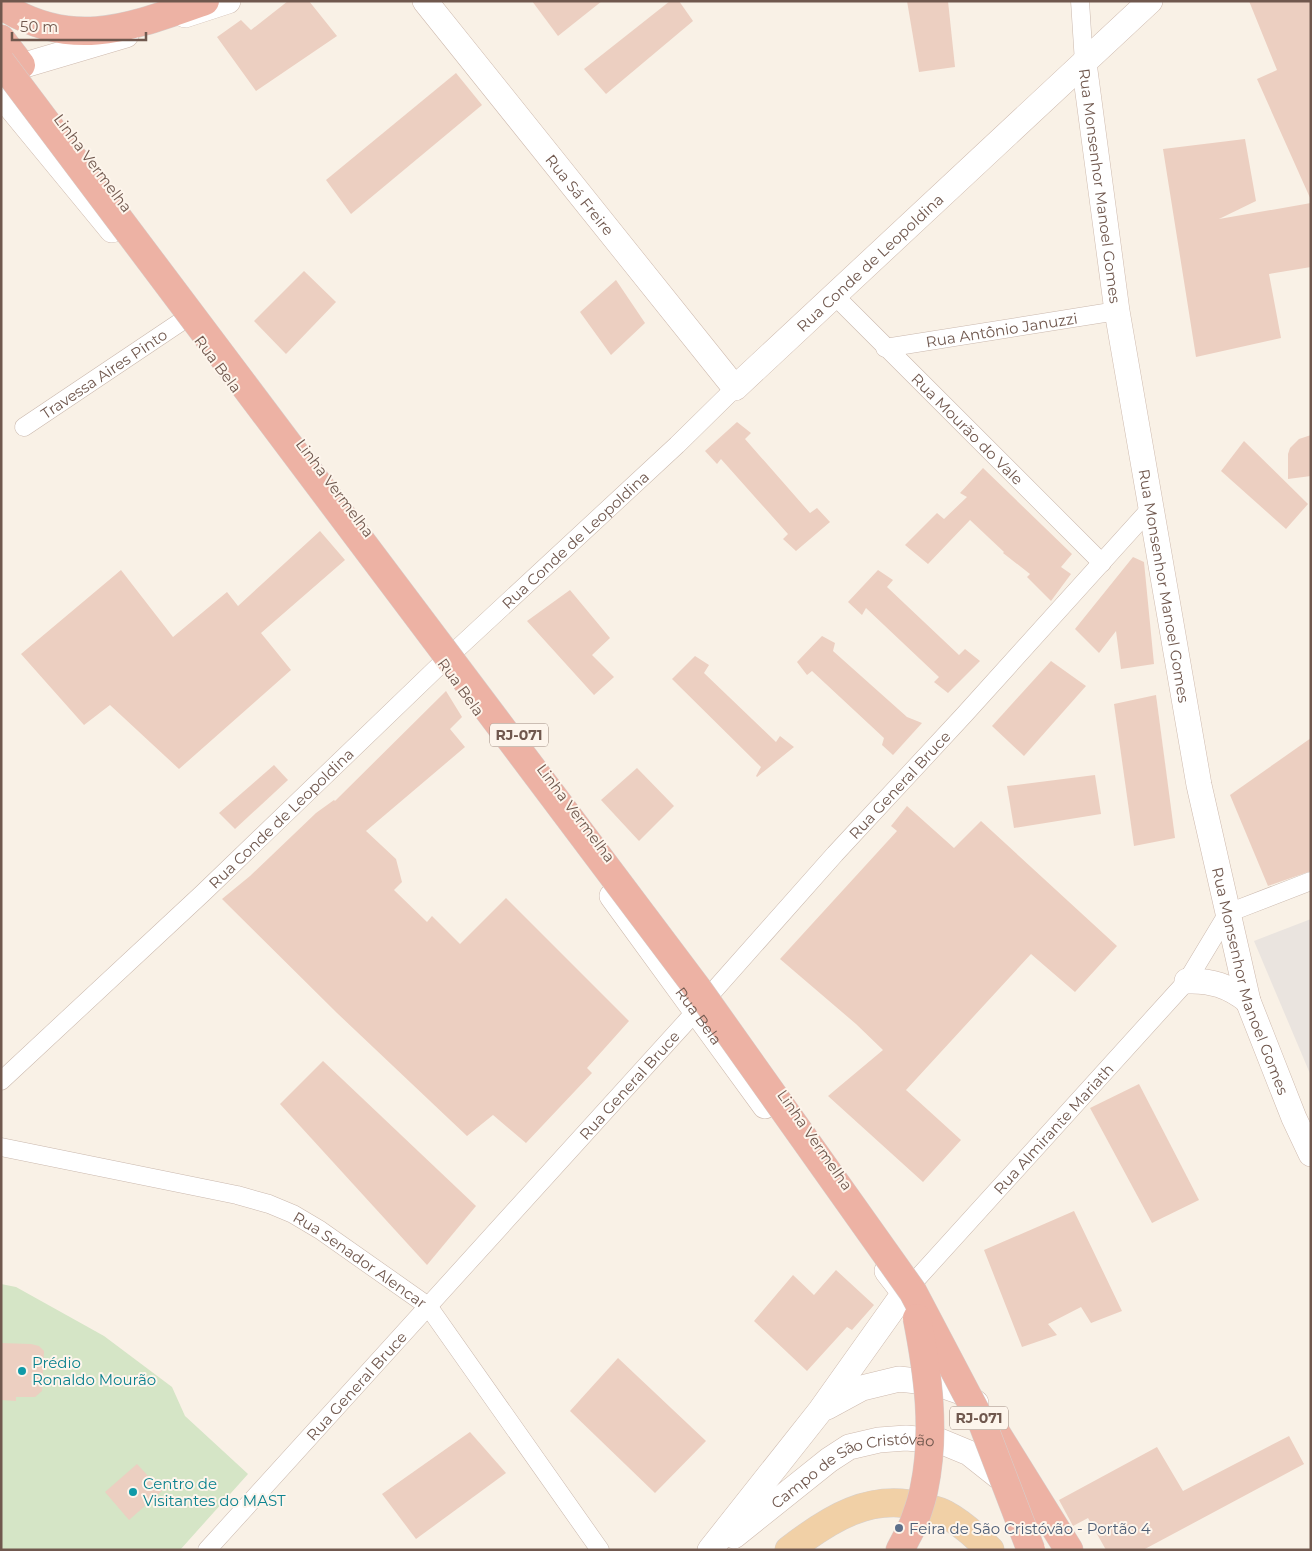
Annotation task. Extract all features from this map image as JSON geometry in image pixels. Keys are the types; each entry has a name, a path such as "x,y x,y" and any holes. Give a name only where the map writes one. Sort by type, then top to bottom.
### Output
{"highway":[{"path":"1,5 31,20 53,28 78,32 122,28 205,1"},
{"name":"Linha Vermelha","path":"1,39 702,982 919,1287 990,1423 1039,1550"},
{"name":"Linha Vermelha","path":"1,62 698,989 908,1293 983,1426 1031,1550"},
{"path":"900,1550 913,1525 921,1499 929,1456 931,1418 925,1361 908,1293"},
{"path":"990,1423 1068,1550"},
{"path":"998,1476 1043,1550"}],"main road":[{"name":"Campo de São Cristóvão","path":"789,1550 816,1529 852,1510 882,1502 910,1503 943,1513 970,1530 990,1550"}],"street":[{"path":"1,72 228,1"},
{"name":"Rua Sá Freire","path":"425,1 735,388"},
{"name":"Rua Monsenhor Manoel Gomes","path":"1080,1 1084,63 1117,311 1199,784 1248,1001 1294,1118 1311,1154"},
{"name":"Rua Conde de Leopoldina","path":"1,1081 203,893 443,662 1150,1"},
{"name":"Rua Bela","path":"1,95 184,319 443,662 695,1012 908,1293"},
{"name":"Rua Mourão do Vale","path":"834,295 1102,563"},
{"name":"Rua Antônio Januzzi","path":"885,348 1117,311"},
{"name":"Travessa Aires Pinto","path":"24,427 184,319"},
{"name":"Rua General Bruce","path":"207,1550 695,1012 835,854 964,715 1151,508"},
{"path":"1228,913 1311,881"},
{"name":"Rua Almirante Mariath","path":"820,1411 908,1293 1188,981 1228,913"},
{"path":"1188,981 1218,983 1234,990 1248,1001"},
{"name":"Rua Senador Alencar","path":"1,1147 237,1194 270,1204 293,1214 320,1230 428,1306 600,1550"},
{"name":"Campo de São Cristóvão","path":"710,1550 820,1411 862,1388 899,1380 935,1383 962,1392 993,1417 1010,1438 1081,1550"},
{"name":"Campo de São Cristóvão","path":"717,1550 829,1460 849,1447 879,1440 906,1438 940,1441 969,1453 998,1476"}],"shaded area":[{"path":"1311,919 1311,1076 1254,941"}],"green space":[{"path":"1,1284 16,1287 104,1336 172,1387 185,1416 248,1474 180,1550 1,1550"}],"building":[{"path":"288,1 309,1 337,36 256,91 217,37 241,20 251,30"},
{"path":"532,1 602,1 558,36"},
{"path":"670,1 679,1 693,21 606,94 584,69"},
{"path":"907,1 948,1 955,67 919,72"},
{"path":"1249,1 1311,1 1311,200 1257,79 1277,70"},
{"path":"456,73 482,105 351,214 326,180"},
{"path":"1245,139 1256,201 1219,219 1311,203 1311,267 1269,274 1281,338 1196,357 1163,149"},
{"path":"304,271 336,302 286,354 254,321"},
{"path":"616,280 645,323 611,355 580,312"},
{"path":"737,422 751,433 745,439 810,513 817,508 830,522 796,551 783,539 788,534 721,459 717,464 705,451"},
{"path":"1311,435 1311,476 1288,479 1288,454 1290,448 1299,439"},
{"path":"1244,441 1308,504 1286,529 1221,471"},
{"path":"983,468 1072,554 1061,567 1071,574 1051,601 1027,577 1030,574 1003,553 970,520 928,564 905,545 937,513 944,519 967,497 960,493"},
{"path":"320,531 345,560 261,633 291,670 179,769 110,705 84,725 21,654 121,570 173,637 227,592 238,606"},
{"path":"1133,557 1144,562 1154,664 1121,669 1116,631 1099,653 1075,629"},
{"path":"878,570 893,580 887,587 959,655 965,649 980,661 948,693 934,682 939,677 866,608 862,615 848,602"},
{"path":"570,590 610,638 592,655 614,677 594,695 527,621"},
{"path":"822,636 835,643 833,651 907,717 922,723 893,755 882,745 884,738 812,671 807,675 797,662"},
{"path":"695,656 709,665 704,673 776,742 780,736 794,747 757,777 761,767 672,679"},
{"path":"1051,661 1086,686 1024,756 992,726"},
{"path":"446,691 462,717 450,729 465,747 366,831 396,859 402,882 394,890 427,922 432,916 460,944 506,898 629,1021 587,1068 592,1073 526,1143 493,1115 467,1136 337,1013 222,899 250,876 316,813 335,801"},
{"path":"1156,695 1175,838 1134,846 1114,704"},
{"path":"1311,738 1311,871 1268,886 1230,795"},
{"path":"274,765 288,780 235,829 219,813"},
{"path":"637,768 674,806 639,841 601,800"},
{"path":"1095,775 1101,814 1014,828 1007,786"},
{"path":"907,806 954,848 981,821 1117,946 1075,992 1031,954 906,1090 961,1140 923,1182 828,1096 883,1050 856,1024 780,959 897,831 891,826"},
{"path":"323,1061 476,1206 427,1265 280,1104"},
{"path":"1139,1084 1199,1200 1152,1223 1090,1108"},
{"path":"1074,1211 1122,1311 1091,1323 1081,1307 1048,1324 1057,1335 1022,1347 984,1250"},
{"path":"836,1270 874,1305 852,1330 847,1327 807,1371 754,1321 793,1275 814,1295"},
{"name":"Prédio Ronaldo Mourão","path":"1,1343 31,1344 39,1346 44,1351 42,1391 35,1397 16,1397 16,1401 1,1400"},
{"path":"618,1358 706,1441 655,1493 570,1411"},
{"path":"470,1432 506,1473 416,1539 382,1494"},
{"path":"1289,1436 1304,1464 1143,1550 1106,1550 1088,1518 1073,1526 1059,1500 1157,1447 1183,1491"},
{"name":"Centro de Visitantes do MAST","path":"137,1464 162,1491 129,1520 105,1492"}],"place":[{"name":"Prédio Ronaldo Mourão","path":"22,1371"},
{"name":"Centro de Visitantes do MAST","path":"133,1492"},
{"name":"Feira de São Cristóvão - Portão 4","path":"899,1528"}]}
